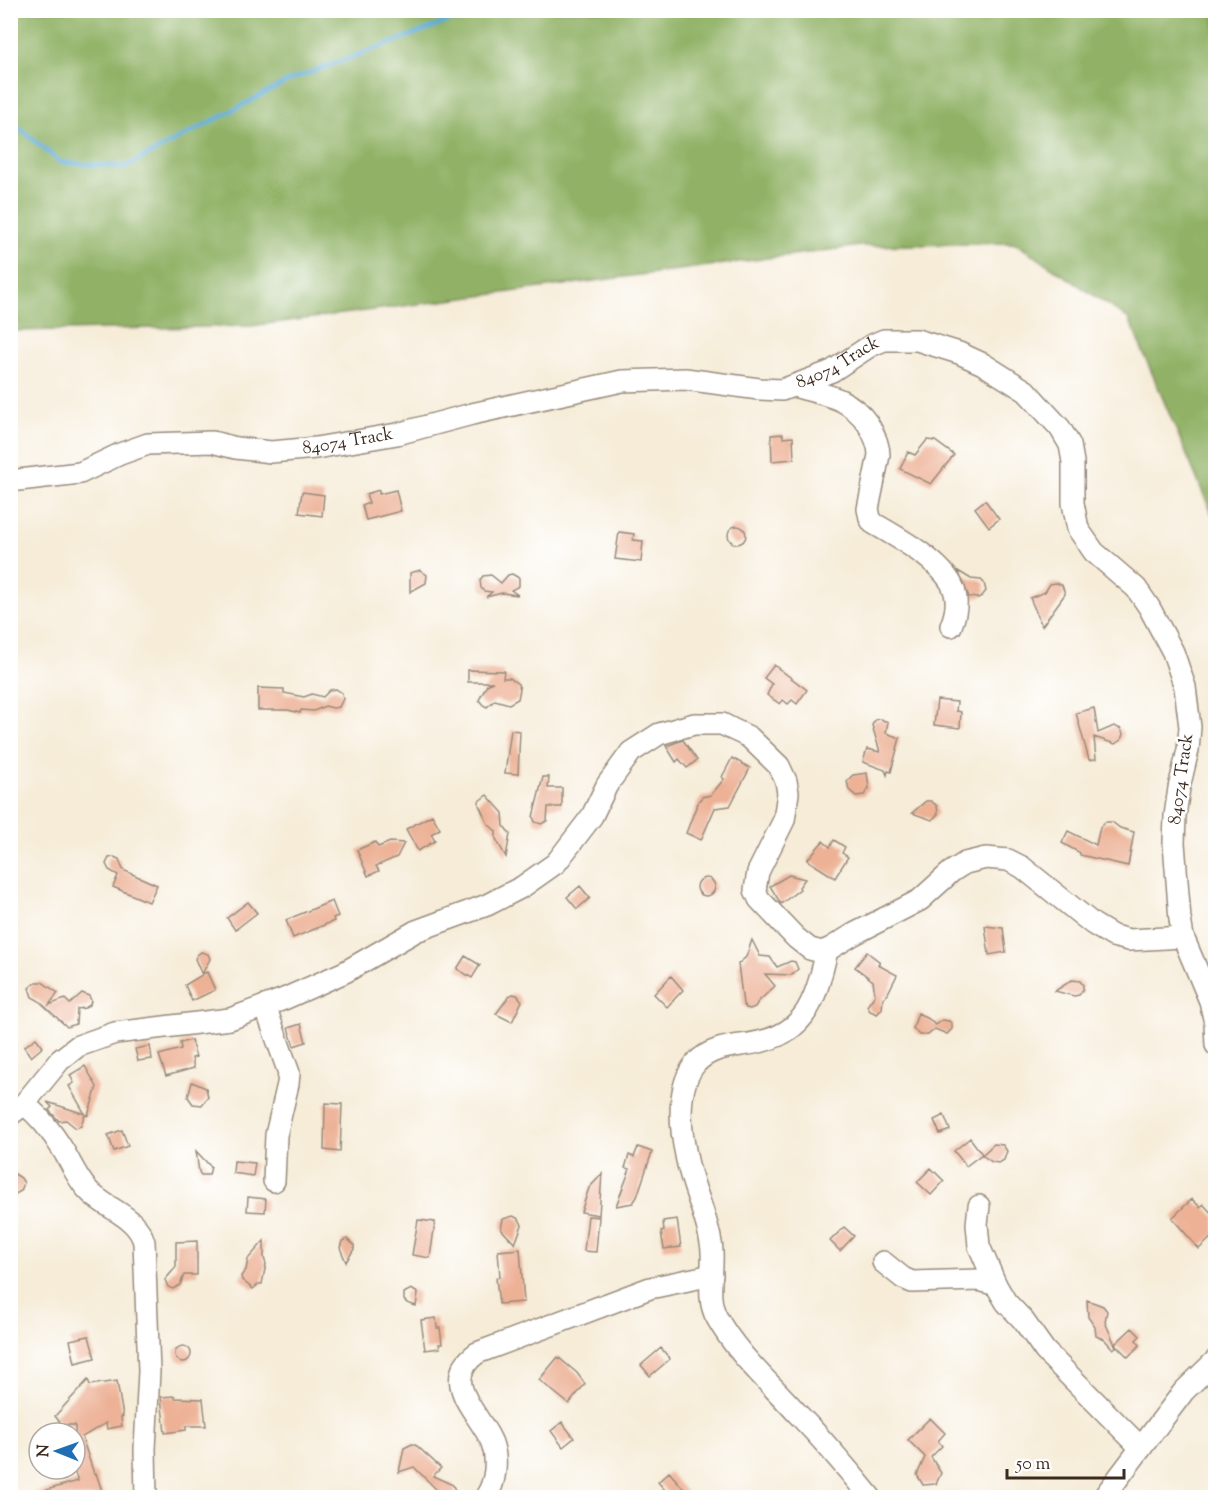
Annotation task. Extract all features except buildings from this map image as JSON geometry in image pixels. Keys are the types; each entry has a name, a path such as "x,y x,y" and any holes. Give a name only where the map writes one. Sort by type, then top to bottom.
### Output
{"street":[{"name":"84074 Track","path":"10,481 80,473 148,444 212,442 236,448 271,452 316,448 398,434 472,414 622,381 685,379 782,390 832,371 870,346 884,340 917,340 958,353 1006,377 1026,391 1060,428 1070,445 1073,462 1073,503 1078,529 1094,552 1136,588 1143,597 1173,652 1185,687 1190,728 1175,816 1174,843 1180,919 1183,937 1210,1000 1215,1023 1215,1045"},
{"path":"793,386 848,403 860,413 872,430 879,455 868,509 870,518 873,523 924,554 948,579 955,593 955,616 951,626"},
{"path":"146,1497 145,1449 149,1371 142,1235 127,1218 98,1200 87,1190 45,1122 17,1109 60,1060 78,1046 115,1034 230,1018 265,1006 345,972 416,932 487,905 522,887 556,863 592,816 607,785 631,752 659,734 694,724 722,724 749,737 779,766 786,781 788,793 783,820 758,872 755,890 759,899 805,947 815,952 827,951 920,900 951,872 965,863 986,858 1008,860 1022,867 1093,924 1113,936 1129,940 1183,937"},
{"path":"827,951 817,990 810,1007 801,1020 774,1039 724,1047 695,1064 682,1095 682,1108 686,1156 706,1216 712,1244 711,1304 718,1321 760,1376 837,1456 871,1497"},
{"path":"265,1006 288,1073 288,1084 276,1135 274,1181"},
{"path":"979,1206 977,1224 979,1246 1006,1302 1023,1320 1045,1351 1141,1448"},
{"path":"883,1262 903,1278 912,1282 979,1280 996,1285"},
{"path":"485,1497 493,1481 495,1456 487,1433 462,1393 461,1378 464,1366 470,1358 477,1353 650,1288 712,1275"},
{"path":"1103,1497 1184,1390 1215,1360"}],"green space":[{"path":"10,11 1215,11 1215,521 1129,319 1015,243 860,246 251,326 11,331"}],"waterway":[{"path":"10,120 60,162 125,167 290,80 479,10"}]}
